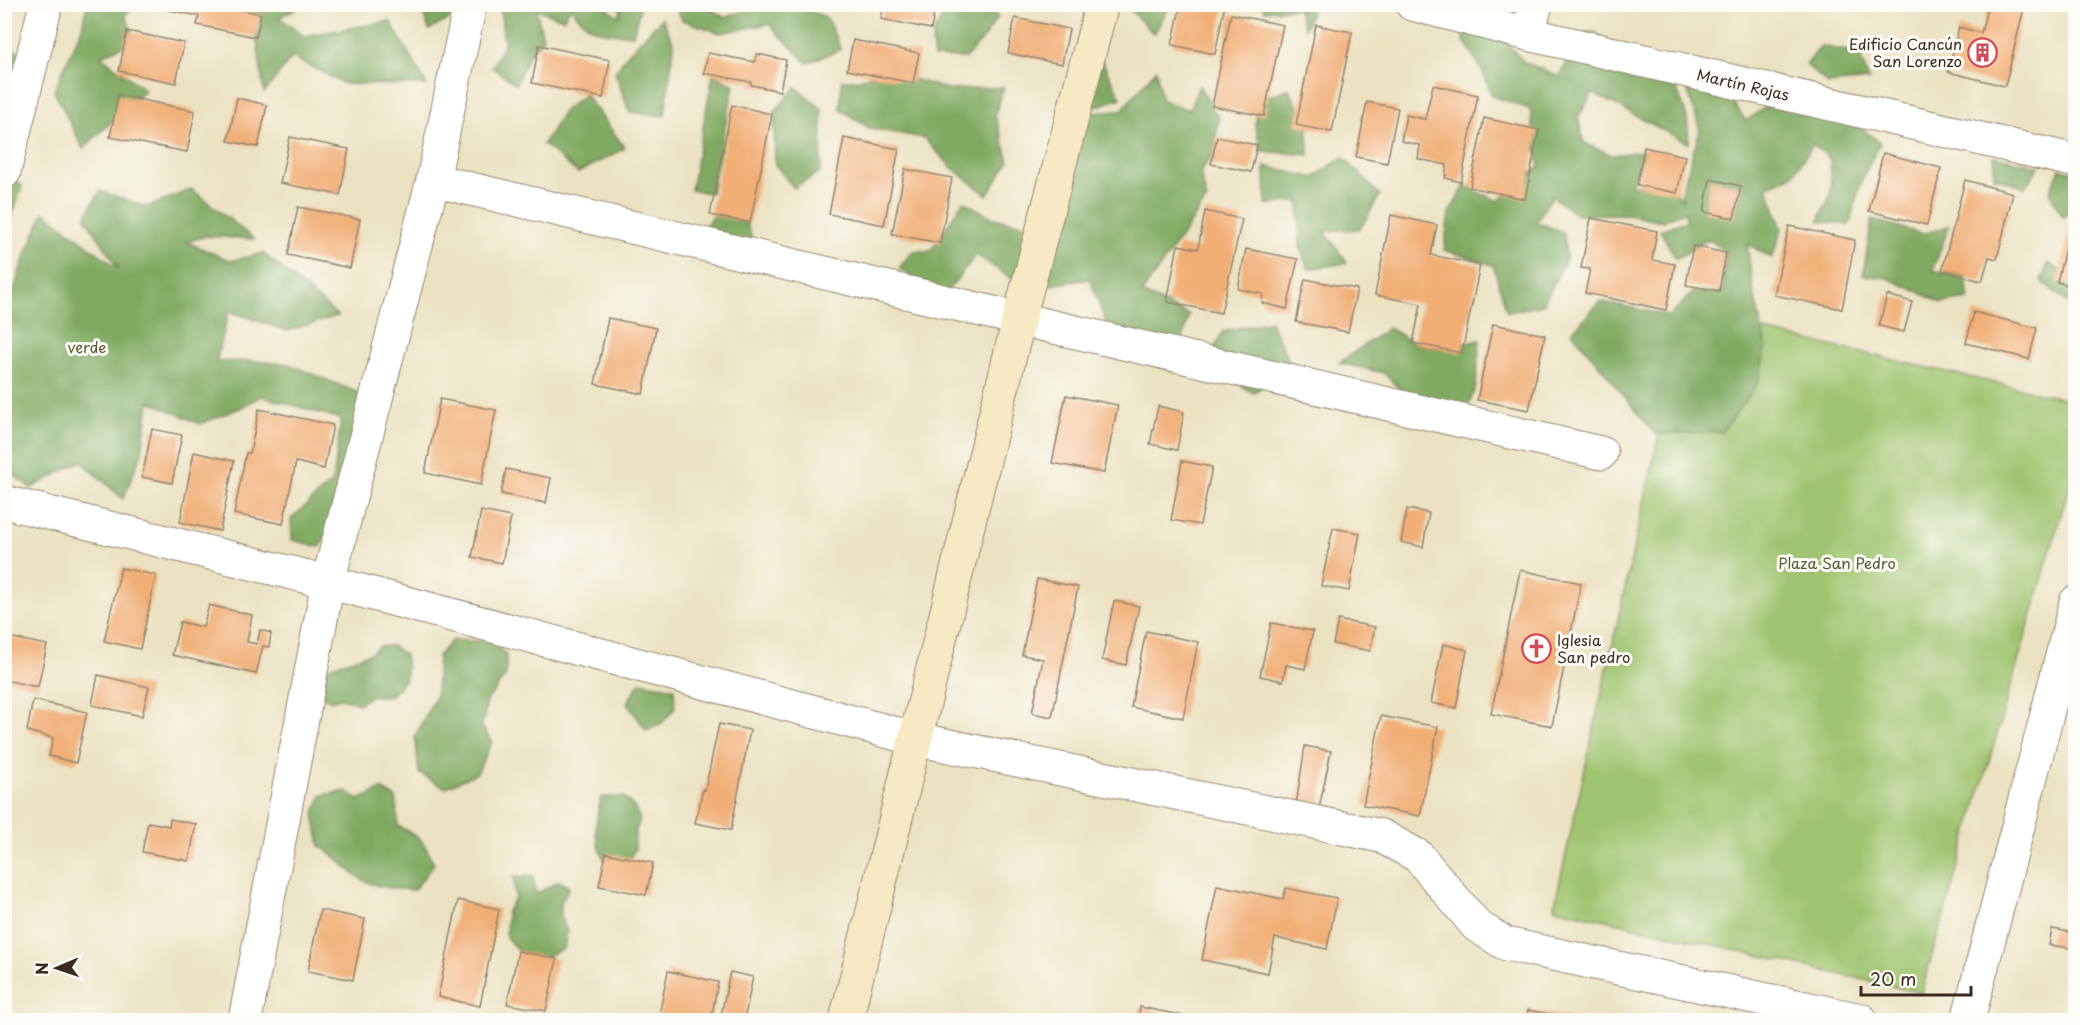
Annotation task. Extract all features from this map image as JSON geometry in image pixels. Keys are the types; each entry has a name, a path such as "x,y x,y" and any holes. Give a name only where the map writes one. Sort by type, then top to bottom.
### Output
{"street":[{"path":"4,172 46,4"},
{"path":"245,1020 328,582 433,180 470,4"},
{"path":"846,1020 1019,319 1101,4"},
{"name":"Martín Rojas","path":"1412,4 1532,19 2076,161"},
{"path":"433,180 1019,319 1601,453"},
{"path":"4,502 328,582 916,739 1381,836 1418,856 1477,926 1506,944 1861,1020"},
{"path":"1968,1020 2076,602"}],"green space":[{"path":"419,4 477,5 429,30"},
{"path":"1262,4 1314,5 1305,28 1297,8 1265,11"},
{"path":"87,5 138,5 125,15 136,40 101,56 145,90 83,149 54,91 82,27"},
{"path":"252,5 304,5 279,17 304,36 390,21 427,85 344,84 292,57 264,93"},
{"path":"500,5 601,5 619,16 622,5 641,5 633,35 605,32 591,27 584,23 571,7 563,19 536,9 543,38 528,56 516,84 492,67 504,44"},
{"path":"675,5 705,5 725,18 750,8 752,5 791,5 826,17 841,49 807,63 769,24 720,33 682,20"},
{"path":"984,5 990,5 998,17 982,40 965,58 934,57 933,36 940,20 949,8 966,15"},
{"path":"1125,5 1170,5 1154,34"},
{"path":"1477,11 1524,62 1560,77 1578,33 1595,32 1650,76 1677,90 1687,117 1689,144 1593,93 1578,117 1584,143 1612,155 1644,151 1631,186 1665,182 1683,200 1681,194 1700,130 1683,76 1717,81 1746,121 1770,104 1803,115 1840,109 1880,143 1862,179 1849,225 1819,221 1831,193 1830,159 1813,144 1793,175 1767,187 1782,229 1772,258 1747,244 1754,294 1766,346 1758,383 1722,432 1655,434 1572,332 1600,301 1670,316 1693,292 1722,293 1726,253 1709,239 1676,259 1660,230 1686,221 1685,211 1663,221 1628,214 1577,215 1552,196 1536,222 1564,232 1566,259 1543,305 1507,312 1493,265 1444,250 1449,213 1465,186 1498,201 1539,167 1530,109 1492,96 1482,70 1464,41 1462,17"},
{"path":"662,18 674,44 665,116 629,112 615,72 626,56"},
{"path":"5,45 45,66 5,115"},
{"path":"1821,46 1859,53 1869,80 1828,84 1806,65"},
{"path":"1101,59 1121,98 1084,111"},
{"path":"1156,70 1162,100 1189,110 1199,86 1219,119 1213,153 1200,173 1207,199 1142,293 1189,315 1175,371 1117,354 1090,279 1044,286 1068,150 1090,113 1121,111"},
{"path":"886,71 950,90 1004,87 995,115 1009,161 987,195 950,166 924,138 869,128 840,109 842,80 856,80"},
{"path":"713,74 734,85 711,193 691,190"},
{"path":"796,87 822,109 821,171 794,188 775,165 774,112"},
{"path":"1289,89 1308,127 1309,155 1262,151 1255,125 1259,99"},
{"path":"585,94 625,148 578,173 543,144 564,111"},
{"path":"1994,156 2039,166 2025,187 1994,177"},
{"path":"1343,157 1380,195 1360,229 1325,231 1347,263 1308,269 1300,247 1299,201 1266,205 1265,166 1313,178"},
{"path":"2060,169 2075,172 2075,211 2063,217 2049,192"},
{"path":"5,172 22,186 5,239"},
{"name":"verde","path":"192,189 254,239 205,236 187,242 231,261 263,253 338,316 287,331 229,311 216,362 250,361 288,364 371,398 345,502 320,547 292,540 291,519 333,481 341,419 261,396 240,408 200,424 149,401 142,453 123,499 81,461 31,488 5,468 4,323 22,264 44,212 119,269 85,217 100,191 147,207"},
{"path":"963,201 993,218 1039,227 1015,281 976,255 941,299 899,268 913,251 931,251"},
{"path":"738,203 752,238 727,246 705,226 720,208"},
{"path":"1872,219 1922,234 1949,226 1933,270 1966,277 1969,299 1942,303 1888,278 1863,275"},
{"path":"2048,263 2075,280 2075,308 2041,281"},
{"name":"Plaza San Pedro","path":"1686,313 2075,401 2075,467 1921,993 1554,908"},
{"path":"1270,321 1290,363 1254,393 1207,366 1222,332"},
{"path":"1389,328 1413,343 1442,349 1480,340 1476,386 1464,417 1423,415 1384,373 1339,363"},
{"path":"452,640 491,641 506,654 506,675 487,701 482,727 492,742 477,773 445,788 419,773 415,736 436,695 438,656"},
{"path":"379,646 392,646 405,655 407,669 405,678 390,696 370,696 359,704 341,698 331,701 318,694 328,667 371,653"},
{"path":"640,682 674,688 675,708 662,723 647,731 627,703"},
{"path":"381,789 396,798 398,826 421,840 434,864 414,890 385,887 364,881 320,846 314,813 322,795 346,791 359,800"},
{"path":"601,797 624,797 634,807 640,819 635,834 635,849 625,868 604,860 600,850 596,829"},
{"path":"533,876 536,894 559,881 569,887 561,903 561,916 567,932 564,948 545,957 518,951 506,937 507,911 515,898 514,877"}],"building":[{"path":"164,4 215,4 261,14 256,37 197,25 199,16 163,9"},
{"path":"600,4 620,4 619,9"},
{"path":"884,4 936,4 931,29 881,19"},
{"path":"1181,4 1225,4 1215,54 1172,45"},
{"name":"Edificio Cancún San Lorenzo","path":"1988,4 2025,4 2005,86 1948,72 1959,27 1981,33"},
{"path":"1231,14 1283,25 1264,116 1212,106"},
{"path":"1015,18 1069,29 1062,64 1008,53"},
{"path":"1316,25 1352,32 1332,132 1296,125"},
{"path":"127,31 184,43 176,83 119,71"},
{"path":"853,40 919,53 913,83 847,70"},
{"path":"539,45 610,60 603,98 532,83"},
{"path":"708,53 755,62 757,54 786,60 780,91 751,85 751,82 704,73"},
{"path":"1433,85 1478,95 1461,182 1445,178 1447,165 1418,159 1420,145 1401,141 1406,115 1425,119"},
{"path":"118,95 195,111 187,152 110,137"},
{"path":"237,98 267,105 258,147 228,141"},
{"path":"1367,102 1398,108 1387,163 1356,157"},
{"path":"732,105 772,114 750,223 710,215"},
{"path":"1484,118 1539,130 1525,199 1470,187"},
{"path":"290,137 349,149 340,195 280,183"},
{"path":"1217,137 1257,145 1251,172 1211,164"},
{"path":"844,138 899,149 884,225 829,214"},
{"path":"1644,147 1685,156 1677,193 1637,185"},
{"path":"1883,153 1941,168 1927,225 1869,211"},
{"path":"905,169 952,178 940,243 892,234"},
{"path":"1710,179 1741,186 1734,218 1704,212"},
{"path":"1965,180 2013,193 1997,259 1989,257 1982,281 1942,271"},
{"path":"298,207 360,219 350,268 288,255"},
{"path":"1205,211 1242,219 1221,313 1167,302 1178,245 1198,249"},
{"path":"1391,215 1437,225 1431,255 1480,265 1462,353 1413,343 1421,304 1375,295"},
{"path":"2073,215 2076,216 2076,287 2057,282"},
{"path":"1591,218 1657,231 1652,260 1675,264 1666,310 1585,293 1590,269 1581,268"},
{"path":"1789,226 1855,240 1842,309 1774,295"},
{"path":"1693,246 1726,253 1719,291 1686,285"},
{"path":"1246,249 1298,259 1287,309 1262,303 1263,294 1238,289"},
{"path":"1305,279 1357,289 1348,332 1296,322"},
{"path":"1887,295 1912,302 1904,332 1879,326"},
{"path":"1974,312 2037,328 2029,359 1966,343"},
{"path":"608,318 656,328 643,394 595,384"},
{"path":"1493,324 1545,335 1529,410 1477,400"},
{"path":"1066,395 1118,405 1104,473 1052,463"},
{"path":"440,399 496,410 481,485 425,473"},
{"path":"1158,406 1184,412 1177,450 1150,444"},
{"path":"259,409 333,425 324,469 296,462 283,524 234,514 246,453 250,453"},
{"path":"152,429 182,435 172,483 142,477"},
{"path":"194,452 234,461 220,531 180,522"},
{"path":"1182,461 1212,467 1200,525 1171,520"},
{"path":"506,469 551,478 546,503 501,494"},
{"path":"1407,509 1429,513 1423,547 1401,542"},
{"path":"481,511 511,517 502,563 472,557"},
{"path":"1333,528 1360,533 1349,591 1321,586"},
{"path":"121,568 156,575 140,649 104,641"},
{"name":"Iglesia San pedro","path":"1520,570 1581,583 1552,726 1491,714"},
{"path":"1037,579 1078,587 1052,717 1032,713 1043,659 1022,655"},
{"path":"1114,601 1139,606 1126,665 1102,660"},
{"path":"209,605 252,615 247,642 257,644 260,630 271,633 269,647 263,646 256,674 172,655 180,622 203,627"},
{"path":"1338,620 1375,627 1370,651 1333,644"},
{"path":"1271,623 1313,631 1305,669 1286,665 1283,681 1260,676"},
{"path":"1146,631 1198,642 1183,718 1131,707"},
{"path":"4,636 47,645 38,687 4,680"},
{"path":"1443,644 1467,650 1456,708 1431,703"},
{"path":"98,675 149,687 142,716 92,705"},
{"path":"33,700 87,712 76,763 49,756 53,738 27,731"},
{"path":"1381,716 1438,727 1420,816 1363,805"},
{"path":"719,724 750,730 731,830 695,823 703,789 705,790"},
{"path":"1305,746 1331,751 1319,809 1296,805"},
{"path":"170,819 196,824 189,861 142,852 148,822 169,826"},
{"path":"606,853 653,863 646,895 599,886"},
{"path":"1217,885 1283,899 1286,888 1337,898 1327,949 1275,938 1268,973 1202,960"},
{"path":"2074,896 2076,896 2076,919 2070,918"},
{"path":"458,900 499,909 480,1006 438,997"},
{"path":"320,910 365,919 353,980 308,971"},
{"path":"2052,929 2076,933 2076,949 2049,945"},
{"path":"518,951 557,959 546,1011 507,1004"},
{"path":"668,971 718,982 711,1020 658,1020"},
{"path":"730,972 753,977 744,1020 721,1015"},
{"path":"1140,1007 1181,1015 1180,1020 1138,1020"},
{"path":"1528,1010 1577,1019 1577,1020 1526,1020"}],"place":[{"name":"Edificio Cancún San Lorenzo","path":"1983,52"},
{"name":"Iglesia San pedro","path":"1536,648"}]}
